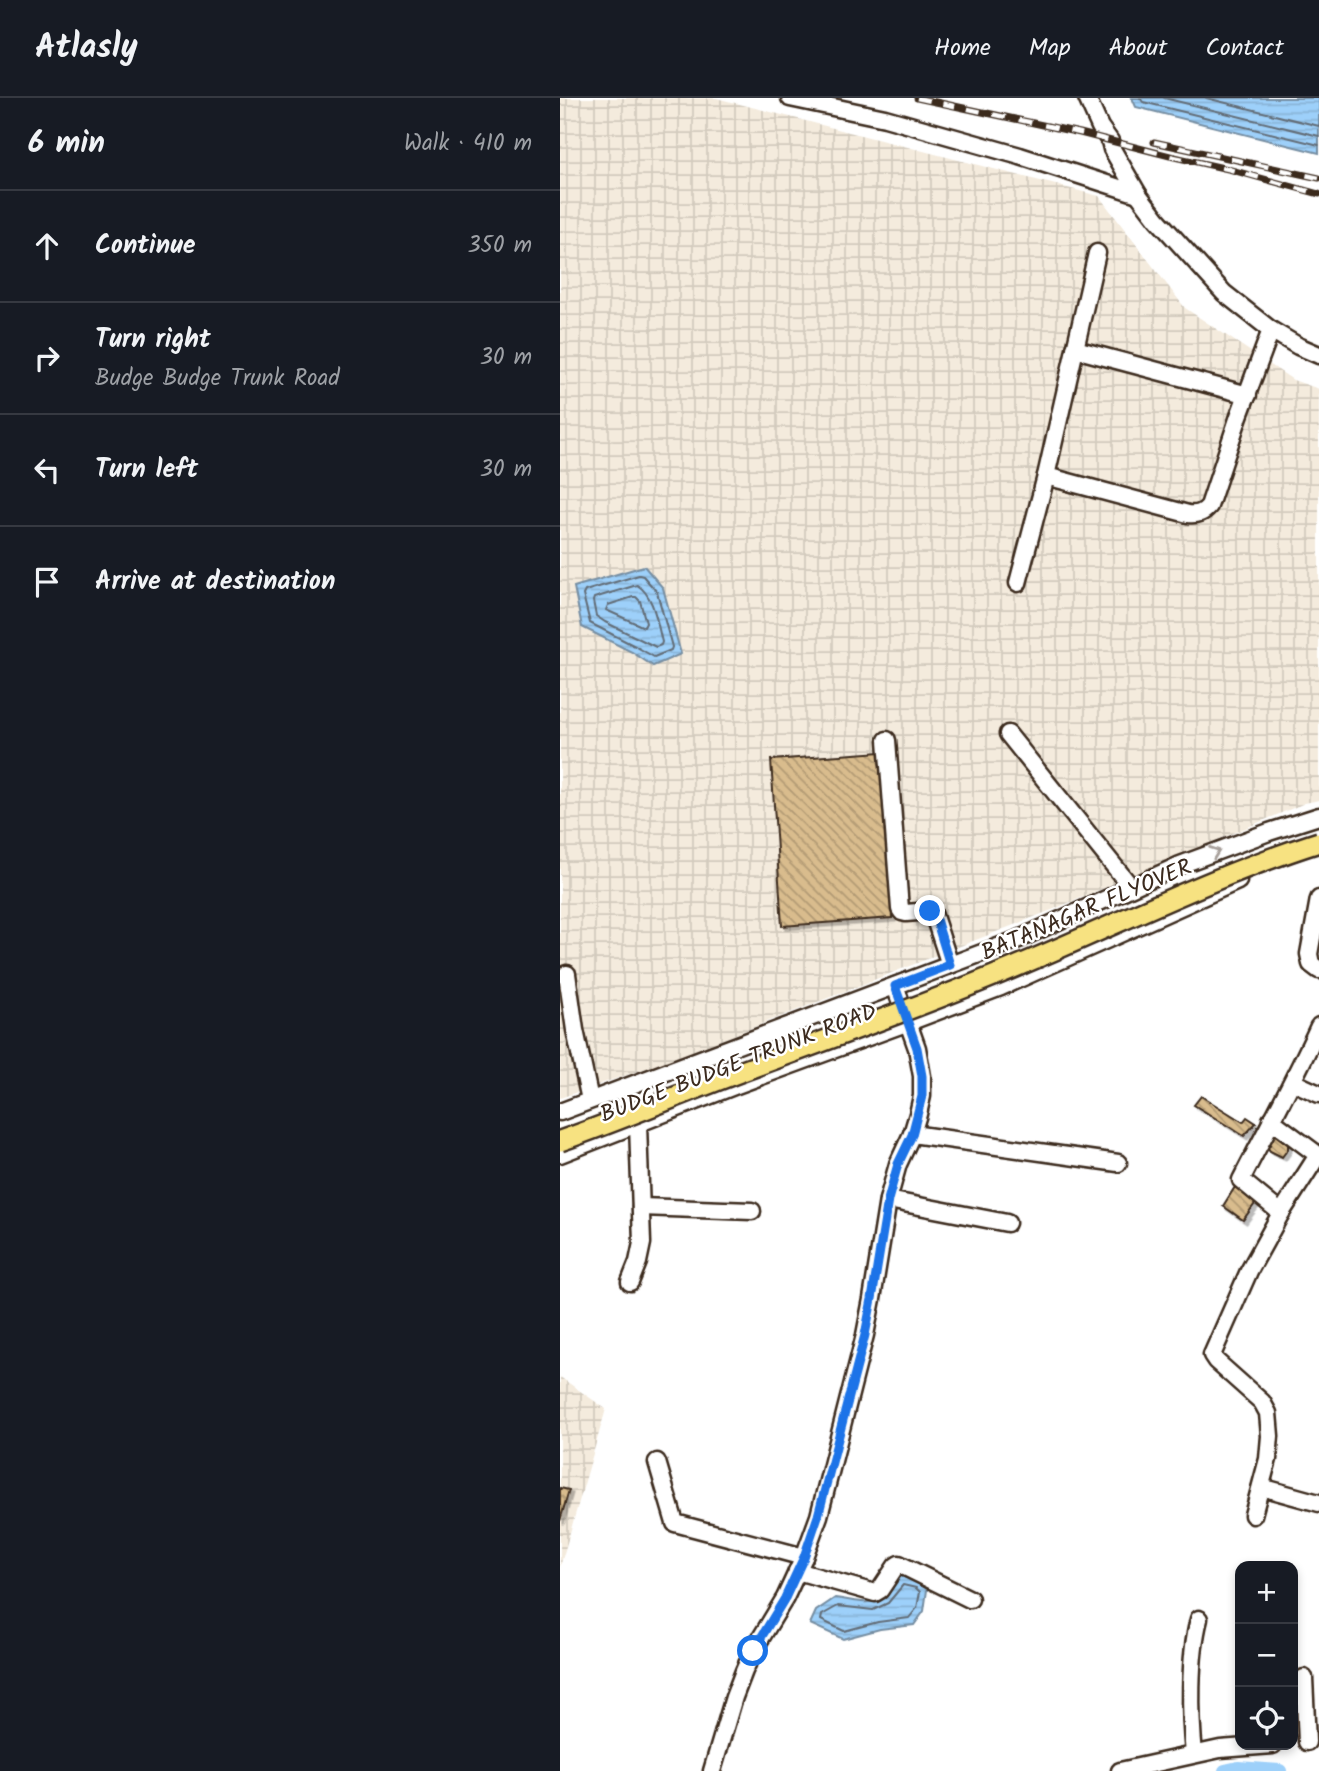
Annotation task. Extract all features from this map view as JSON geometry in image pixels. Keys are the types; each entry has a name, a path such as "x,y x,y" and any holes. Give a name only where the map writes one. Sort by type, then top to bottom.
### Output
{"main road":[{"name":"BATANAGAR FLYOVER","path":"560,1142 963,988 1173,897 1319,842"}],"street":[{"path":"790,98 897,122 1020,156 1138,194"},
{"path":"1087,98 1100,127 1138,194 1157,219 1224,293 1271,330 1319,355"},
{"path":"1018,583 1046,476 1097,253"},
{"path":"1046,476 1188,514 1204,512 1209,506 1271,330"},
{"path":"1075,349 1248,394"},
{"path":"1007,734 1131,887"},
{"path":"887,740 900,909 906,913 933,913 950,965"},
{"name":"BUDGE BUDGE TRUNK ROAD","path":"560,1112 1019,939 1193,860 1319,816"},
{"name":"BUDGE BUDGE TRUNK ROAD","path":"560,1154 1001,987 1230,884 1319,852"},
{"path":"1319,899 1309,954 1311,964 1319,970"},
{"path":"566,974 590,1100"},
{"path":"712,1771 744,1671 785,1598 818,1516 865,1335 888,1200 898,1164 912,1135 922,1096 917,1048 895,986"},
{"path":"1281,1213 1241,1180 1293,1082 1319,1026"},
{"path":"1293,1082 1319,1094"},
{"path":"1253,1514 1268,1459 1268,1413 1262,1402 1212,1355 1243,1282 1281,1213 1316,1165 1318,1155 1271,1120"},
{"path":"630,1282 642,1243 634,1126"},
{"path":"634,1126 635,1233"},
{"path":"912,1135 1118,1163"},
{"path":"888,1200 1007,1223"},
{"path":"640,1207 752,1211"},
{"path":"657,1462 675,1523 800,1564 875,1593 899,1564 970,1599"},
{"path":"1261,1487 1319,1503"},
{"path":"1194,1754 1191,1726 1193,1647 1199,1619"},
{"path":"1304,1678 1306,1742"},
{"path":"1120,1771 1235,1748"}],"shaded area":[{"path":"560,98 716,98 1099,196 1185,308 1293,380 1319,389 1319,800 1305,803 1052,910 670,1060 560,1098"},
{"path":"560,1377 606,1409 560,1567"}],"water":[{"path":"1132,98 1319,98 1319,153 1136,107"},
{"path":"644,566 663,588 681,654 653,666 632,652 582,627 574,587"},
{"path":"900,1576 921,1582 927,1590 924,1611 914,1625 880,1629 843,1639 810,1624 816,1611 835,1598 873,1602 885,1594"}],"building":[{"path":"881,752 892,918 782,926 771,760"},
{"path":"1201,1096 1243,1122 1247,1117 1256,1123 1244,1136 1194,1105"},
{"path":"1272,1126 1292,1139 1282,1157 1270,1151 1264,1142"},
{"path":"1235,1187 1257,1201 1243,1220 1223,1206"},
{"path":"560,1488 569,1490 560,1521"}],"waterway":[{"path":"1225,1771 1238,1768 1280,1771"}],"railway":[{"path":"917,98 1080,133 1319,194"},
{"path":"1154,142 1319,178"}],"route":[{"path":"753,1651 785,1598 804,1557 818,1516 865,1335 888,1200 898,1164 912,1135 918,1114 922,1076 917,1048 895,986 950,965 935,916 930,911"}]}
